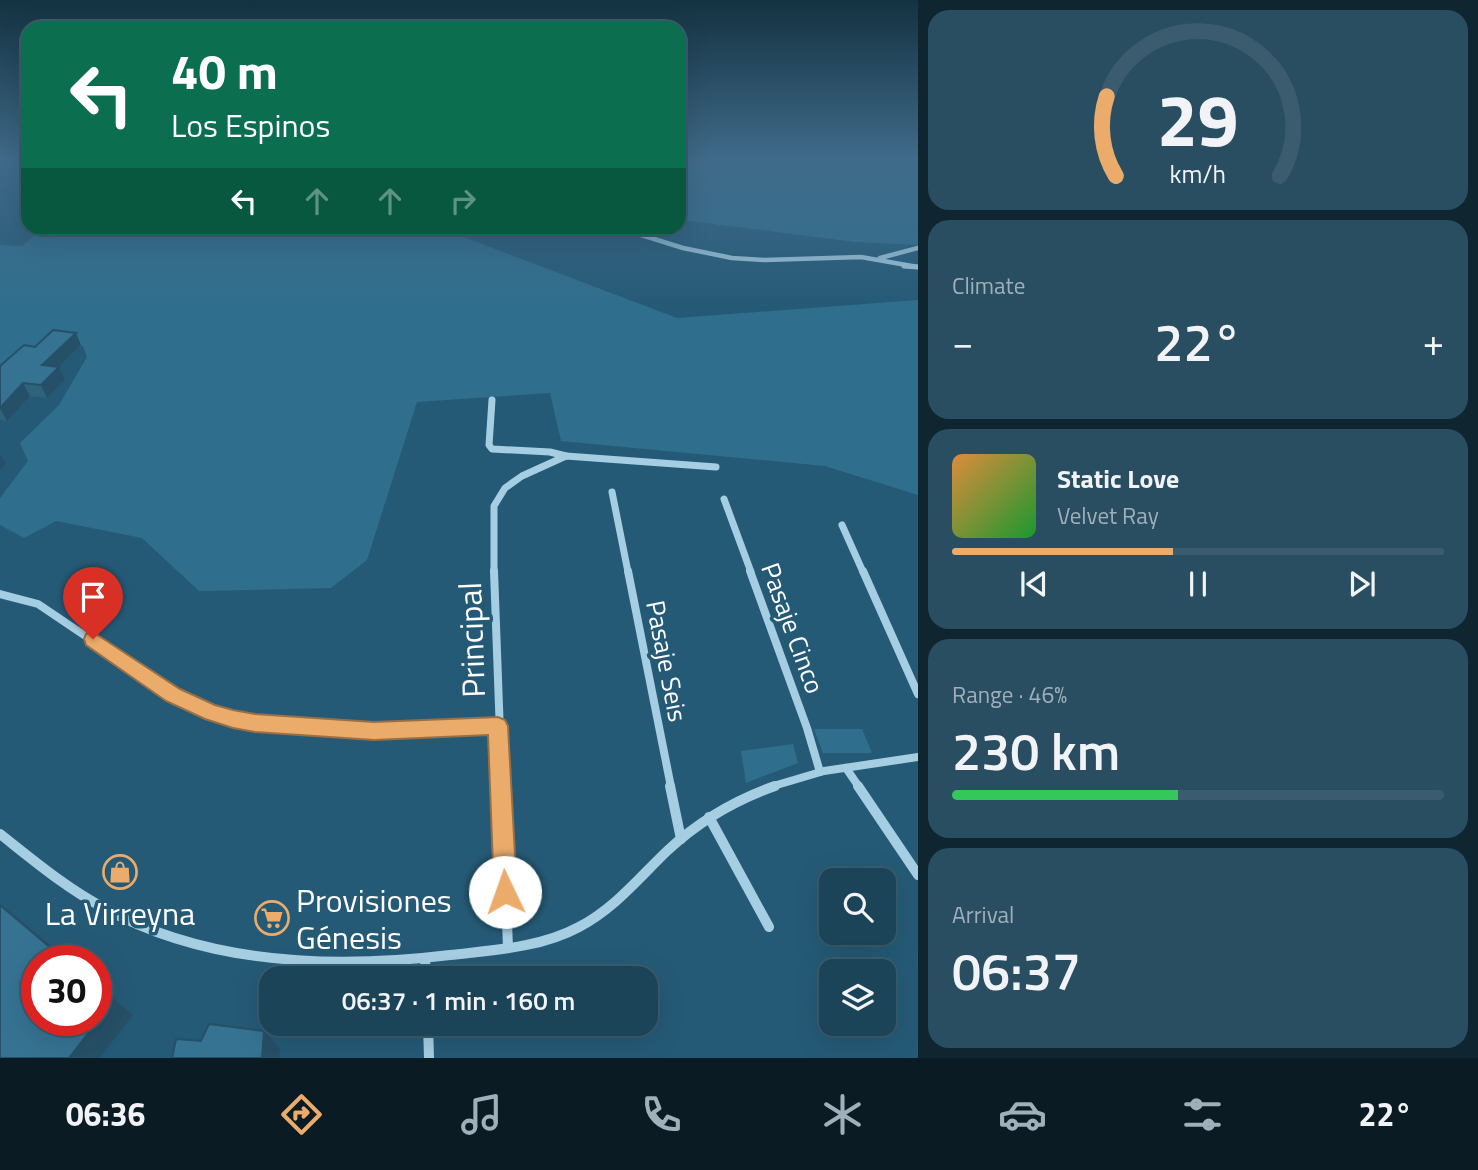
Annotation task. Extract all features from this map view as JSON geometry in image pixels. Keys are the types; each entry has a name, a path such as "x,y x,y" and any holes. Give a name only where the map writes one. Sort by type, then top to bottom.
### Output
{"street":[{"path":"644,235 726,258 879,258 918,248"},
{"path":"879,258 905,268 918,267"},
{"name":"Principal","path":"492,400 489,445 492,449 716,467"},
{"name":"Principal","path":"508,948 492,520 494,506 505,488 522,476 566,456"},
{"name":"Pasaje Seis","path":"612,492 681,839"},
{"name":"Pasaje Cinco","path":"724,499 807,728 820,772"},
{"path":"842,525 918,694"},
{"path":"0,594 38,604 173,695 212,713 233,719 255,723 374,731 498,726"},
{"path":"0,834 82,896 157,932 199,945 249,955 301,960 425,959 533,945 579,928 600,914 681,839 709,817 770,786 820,772 918,757"},
{"path":"846,768 918,876"},
{"path":"709,817 769,927"},
{"path":"425,959 425,966"},
{"path":"428,1036 429,1058"}],"shaded area":[{"path":"686,209 918,209 918,245 855,242 686,220"},
{"path":"35,235 458,235 677,318 918,300 918,495 825,466 561,441 550,393 417,402 367,560 331,588 199,591 142,538 56,521 24,538 0,525 0,498 28,461 20,443 59,405 87,357 83,346 59,343 0,367 0,245 22,246"},
{"path":"814,729 862,729 872,753 823,753"},
{"path":"793,744 798,763 746,783 741,751"}],"building":[{"path":"53,330 76,333 42,365 59,367 41,385 23,383 0,408 0,366 24,345 35,347"},
{"path":"0,905 47,945 21,945 21,1036 86,1036 69,1058 0,1058"},
{"path":"209,1024 259,1030 259,1036 264,1036 262,1058 172,1058 176,1039 201,1041"}],"place":[{"name":"La Virreyna","path":"120,872"},
{"name":"Provisiones Génesis","path":"272,918"}],"route":[{"path":"93,639 173,695 212,713 233,719 255,723 374,731 498,726 505,892"}]}
